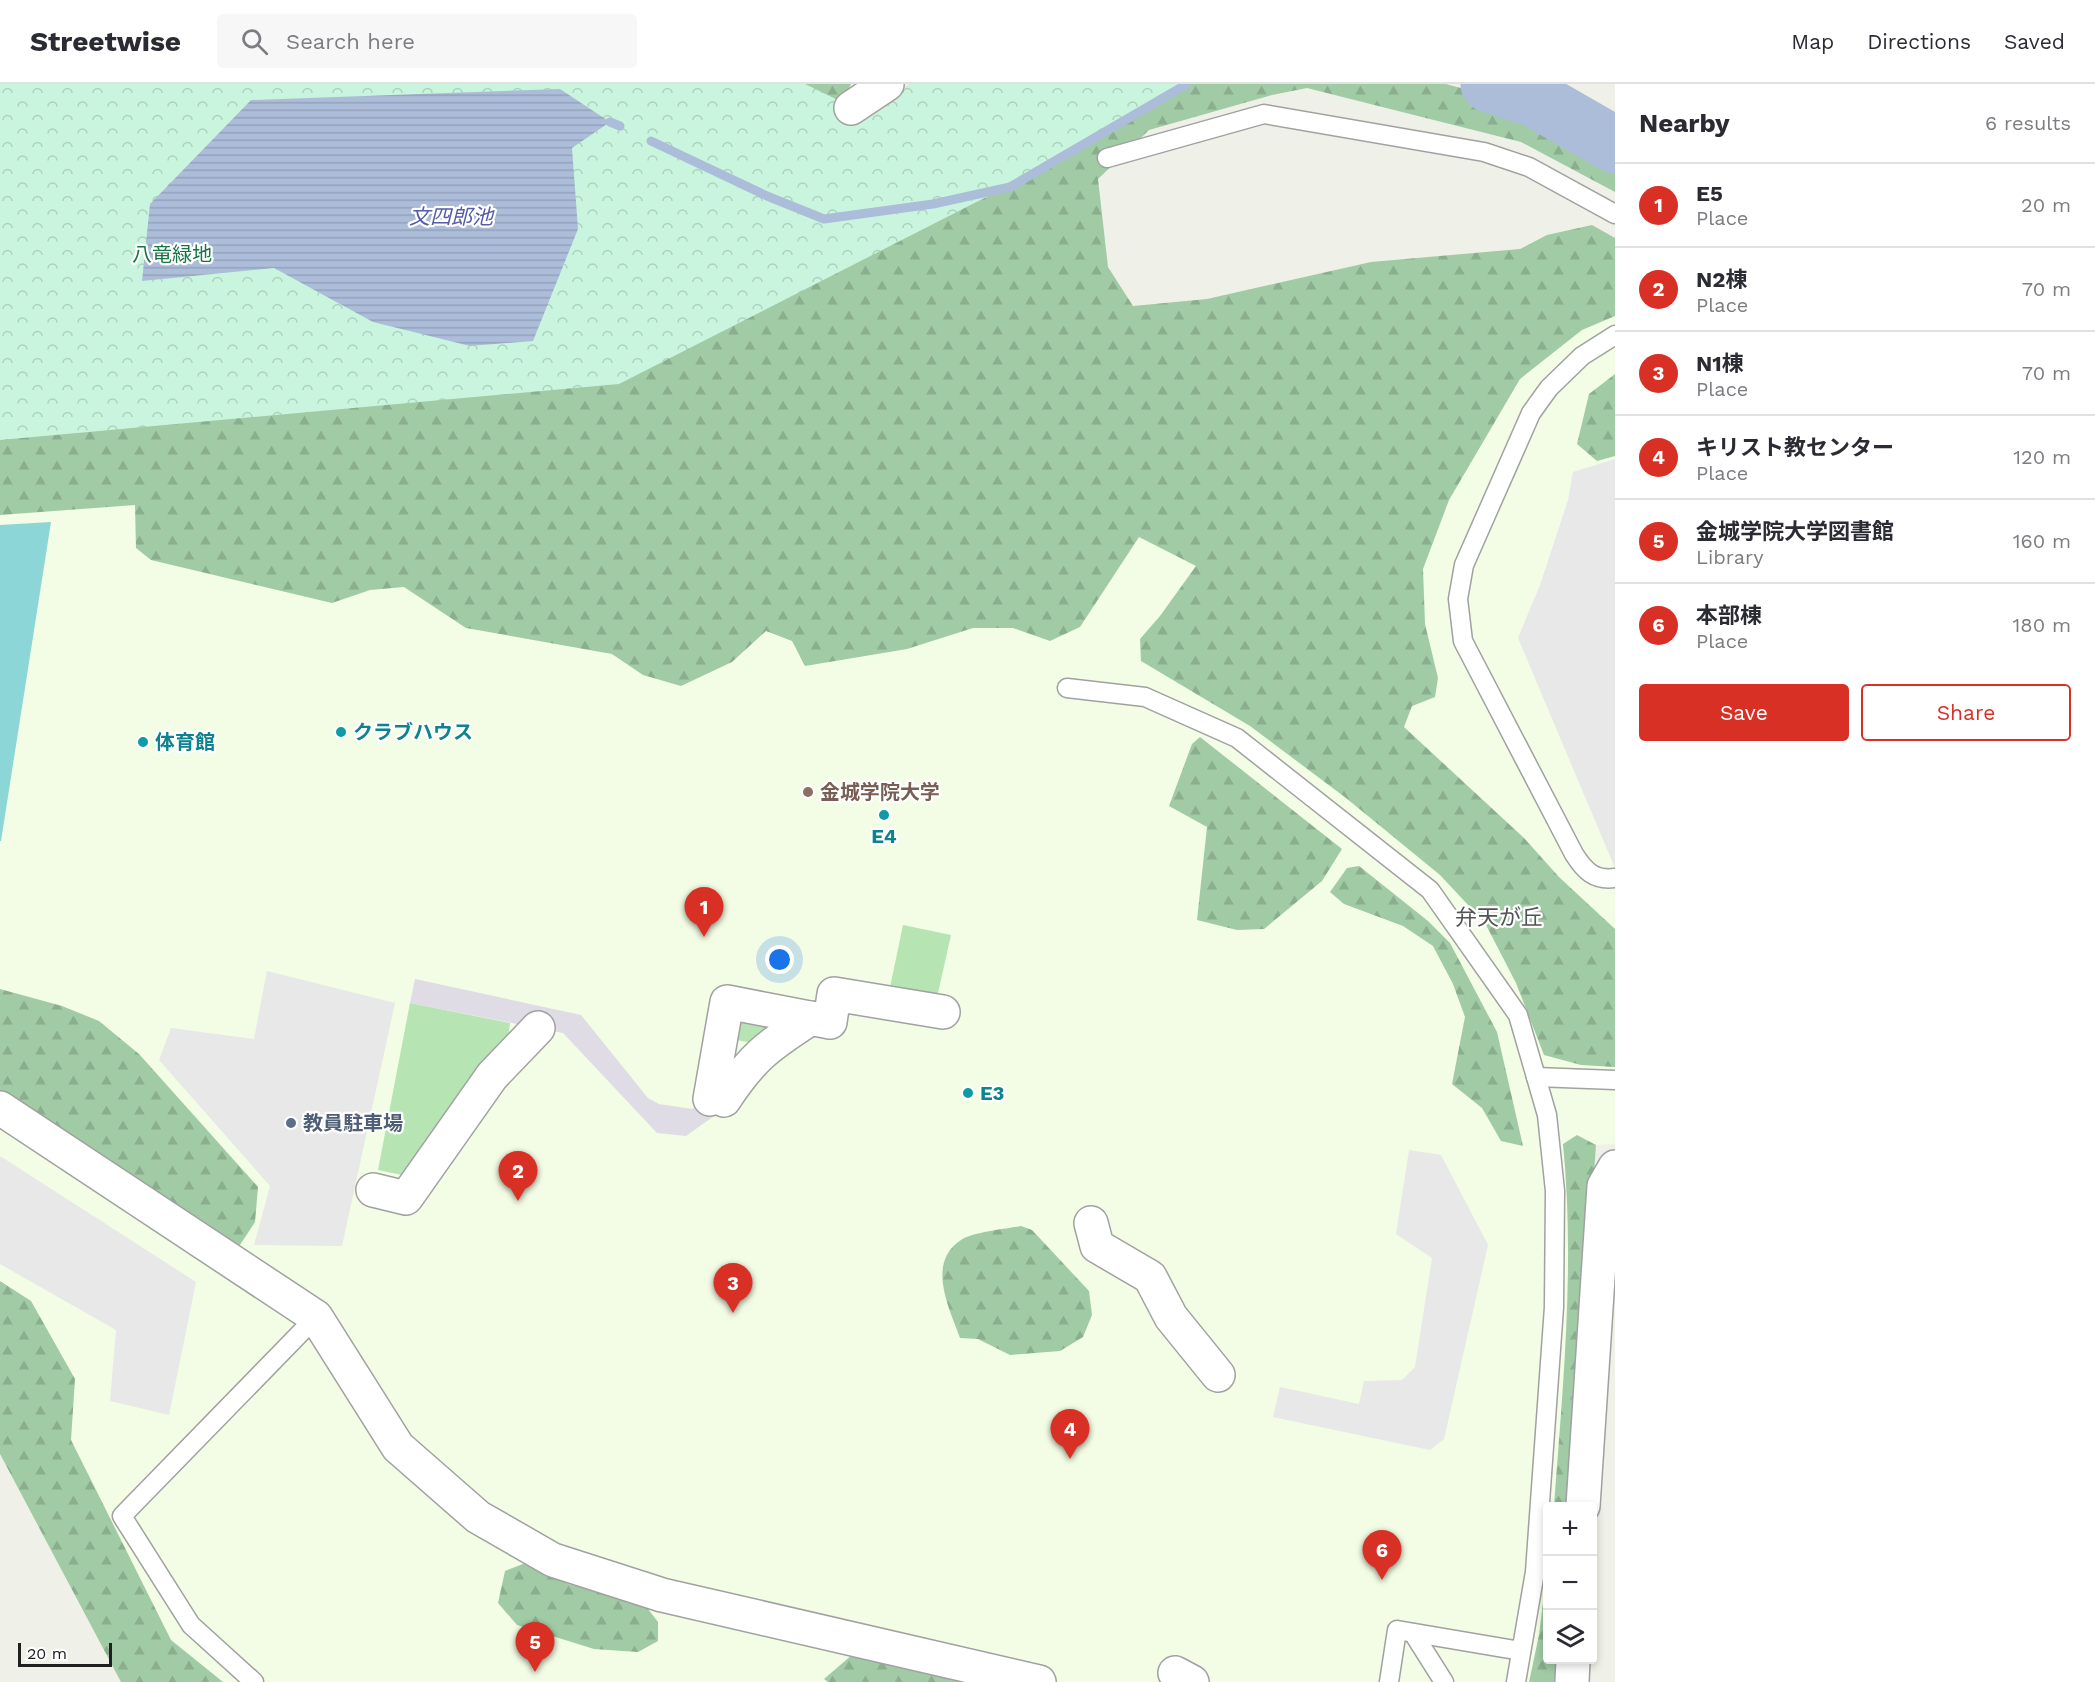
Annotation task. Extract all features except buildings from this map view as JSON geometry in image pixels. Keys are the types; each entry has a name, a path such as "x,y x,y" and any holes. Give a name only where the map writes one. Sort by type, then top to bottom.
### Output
{"street":[{"path":"851,108 887,84"},
{"path":"812,1018 765,1048 717,1099 727,1002 812,1018 830,1022 834,994 943,1012"},
{"path":"373,1190 406,1198 492,1076 538,1028"},
{"path":"0,1108 316,1317 398,1447 478,1517 553,1560 662,1595 1039,1682"},
{"path":"1583,1502 1604,1186 1615,1167"},
{"path":"1091,1223 1097,1246 1150,1276 1171,1317 1218,1376"},
{"path":"1572,1682 1573,1664"}],"lane":[{"path":"1107,158 1264,114 1484,152 1529,167 1615,214"},
{"path":"1615,335 1582,356 1549,388 1531,413 1464,565 1458,599 1463,641 1574,854 1585,871 1603,880 1615,878"},
{"path":"1067,688 1145,697 1237,738 1430,890 1518,1015 1547,1115 1555,1191 1554,1307 1534,1572 1516,1682"},
{"path":"1536,1077 1614,1080"},
{"path":"254,1682 190,1625 122,1516 316,1317"},
{"path":"1389,1682 1397,1630 1521,1651"},
{"path":"1413,1633 1444,1682"}],"shaded area":[{"name":"金城学院大学","path":"1615,288 1615,1144 1596,1145 1571,1502 1543,1502 1543,1664 1550,1664 1559,1682 121,1682 0,1454 0,440 1083,330"},
{"path":"1615,459 1615,868 1518,638 1540,585 1568,500 1573,472"},
{"path":"51,522 1,841 0,841 0,525"},
{"name":"教員駐車場","path":"267,971 395,1003 342,1246 254,1245 270,1186 159,1060 171,1028 254,1039"},
{"path":"415,979 581,1015 648,1098 659,1104 692,1109 707,1099 721,1111 686,1136 657,1133 563,1033 410,1003"},
{"path":"1409,1150 1441,1155 1488,1245 1444,1439 1430,1450 1273,1417 1280,1387 1359,1404 1364,1381 1402,1380 1415,1367 1432,1258 1396,1234"},
{"path":"0,1156 196,1282 169,1415 110,1401 116,1330 0,1264"}],"green space":[{"path":"0,84 851,84 842,102 849,118 911,84 1446,84 1539,109 1615,154 1615,192 1521,142 1307,88 1272,95 1149,130 1098,179 1108,267 1133,306 1207,299 1371,262 1520,249 1547,235 1592,225 1615,238 1615,316 1582,330 1520,379 1449,500 1423,569 1425,624 1438,678 1435,697 1412,706 1404,727 1524,838 1559,877 1615,929 1615,1067 1581,1065 1544,1055 1516,983 1485,923 1440,875 1346,798 1250,726 1141,661 1140,639 1160,616 1196,566 1139,537 1080,627 1050,641 1013,628 973,628 907,649 805,666 792,641 766,631 732,662 681,686 643,675 612,654 466,628 404,587 370,590 332,603 151,560 136,548 135,505 0,515"},
{"name":"八竜緑地","path":"0,84 805,84 842,102 849,118 911,84 1181,84 1002,189 619,384 0,440"},
{"path":"1615,374 1615,456 1597,461 1577,444 1589,394"},
{"path":"1200,737 1342,849 1322,881 1264,929 1237,930 1197,920 1207,827 1169,806 1192,744"},
{"path":"1359,866 1428,921 1450,943 1497,1032 1523,1146 1501,1141 1482,1108 1452,1084 1465,1017 1453,984 1433,946 1403,926 1344,904 1330,892 1347,868"},
{"path":"903,925 951,935 936,1002 889,992"},
{"path":"0,989 62,1006 99,1021 139,1054 258,1187 255,1222 236,1251 0,1095"},
{"path":"410,1003 510,1023 508,1038 460,1092 402,1175 378,1170"},
{"path":"732,1013 794,1023 763,1045 726,1038"},
{"path":"1577,1135 1596,1145 1571,1502 1554,1502 1568,1280 1563,1144"},
{"path":"1021,1226 1032,1230 1089,1291 1092,1315 1083,1337 1060,1351 1010,1355 978,1339 960,1338 946,1299 942,1273 950,1250 966,1237"},
{"path":"0,1281 31,1301 75,1379 71,1440 171,1640 223,1682 121,1682 0,1454"},
{"path":"528,1562 568,1584 644,1604 658,1622 658,1641 638,1652 594,1649 517,1625 498,1603 505,1571"},
{"path":"1543,1603 1543,1664 1560,1664 1559,1682 1529,1682"},
{"path":"853,1654 973,1682 828,1682 824,1679"}],"water":[{"name":"文四郎池","path":"560,89 610,122 572,148 578,229 533,341 470,346 373,322 274,268 142,281 150,204 251,100"}],"waterway":[{"path":"651,141 767,196 824,219 933,204 1010,187 1187,84"},
{"path":"1489,84 1537,100 1615,145"},
{"path":"1537,100 1548,84"},
{"path":"610,122 620,126"}],"place":[{"name":"クラブハウス","path":"341,732"},
{"name":"体育館","path":"143,742"},
{"name":"金城学院大学","path":"808,792"},
{"name":"E4","path":"884,815"},
{"name":"E5","path":"704,937"},
{"name":"E3","path":"968,1093"},
{"name":"教員駐車場","path":"291,1123"},
{"name":"N2棟","path":"518,1201"},
{"name":"N1棟","path":"733,1313"},
{"name":"キリスト教センター","path":"1070,1459"},
{"name":"本部棟","path":"1382,1580"},
{"name":"金城学院大学図書館","path":"535,1672"}],"district":[{"name":"弁天が丘","path":"1499,917"}]}
